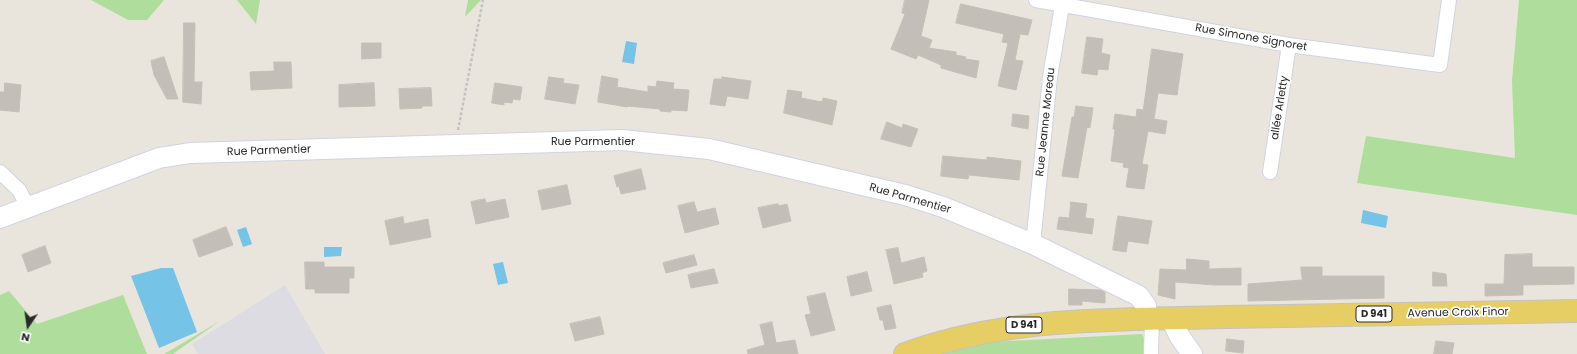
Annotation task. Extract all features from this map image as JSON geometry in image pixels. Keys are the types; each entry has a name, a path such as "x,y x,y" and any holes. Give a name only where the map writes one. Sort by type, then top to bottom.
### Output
{"main road":[{"name":"Avenue Croix Finor","path":"1157,319 1577,311"},
{"name":"D 941","path":"905,354 924,347 982,332 1040,323 1157,319"}],"street":[{"name":"Rue Simone Signoret","path":"1036,0 1063,2 1289,45 1440,65 1449,0"},
{"name":"Rue Jeanne Moreau","path":"1033,244 1050,77 1063,2"},
{"name":"allée Arletty","path":"1270,172 1289,45"},
{"name":"Rue Parmentier","path":"0,218 160,158 190,153 622,140 709,149 905,195 943,207 1033,244 1139,296 1157,319 1180,337 1192,354"},
{"path":"0,172 19,190 28,207"},
{"path":"1151,354 1157,319"}],"path":[{"path":"455,146 483,0"}],"shaded area":[{"path":"285,285 325,354 198,354 192,344"}],"green space":[{"path":"91,0 164,0 147,20 128,20"},
{"path":"237,0 260,0 256,24"},
{"path":"468,0 481,0 465,17"},
{"path":"1519,0 1577,0 1577,215 1357,183 1366,136 1515,158 1512,81"},
{"path":"9,291 37,324 123,295 147,354 0,354 0,295"},
{"path":"220,321 173,354 164,354"},
{"path":"1142,334 1146,343 1146,354 938,354 972,343"}],"water":[{"path":"626,41 637,43 634,64 622,62"},
{"path":"1363,210 1388,216 1386,228 1361,223"},
{"path":"246,227 252,244 243,247 237,230"},
{"path":"324,247 342,247 341,256 324,257"},
{"path":"503,262 508,283 498,285 493,264"},
{"path":"161,268 173,268 197,332 159,348 131,276"}],"building":[{"path":"905,0 929,0 921,36 932,40 929,48 956,52 956,55 966,57 965,59 979,61 976,78 941,68 941,65 918,55 916,59 891,49 905,14 902,13"},
{"path":"961,4 1032,20 1028,35 1020,34 1015,60 1023,61 1016,90 998,86 1008,43 1002,42 1004,34 956,23"},
{"path":"184,23 195,23 194,82 202,82 201,104 183,102"},
{"path":"1087,37 1103,39 1101,53 1110,55 1108,70 1098,69 1097,75 1082,73"},
{"path":"362,43 381,43 381,58 362,59"},
{"path":"1152,49 1183,54 1177,95 1158,93 1154,119 1167,121 1165,134 1148,131 1142,164 1148,165 1144,189 1126,187 1129,168 1123,167 1124,163 1111,161 1115,129 1113,129 1115,114 1136,117 1137,109 1143,110"},
{"path":"164,57 178,99 167,99 154,75 151,61"},
{"path":"274,62 291,62 292,88 251,90 250,72 274,71"},
{"path":"602,76 618,79 617,87 648,92 648,86 656,87 657,81 674,83 673,89 689,90 687,111 660,111 660,109 627,107 598,102"},
{"path":"549,77 564,79 563,83 579,85 575,104 545,99"},
{"path":"722,77 751,81 748,99 727,96 725,106 710,104 714,79 722,79"},
{"path":"5,83 21,85 19,112 0,110 0,92 4,92"},
{"path":"374,83 375,106 339,107 339,85"},
{"path":"495,83 522,87 520,100 513,99 512,103 504,102 504,105 492,103"},
{"path":"431,88 432,106 400,109 399,89"},
{"path":"788,90 802,92 801,98 822,102 823,98 837,101 832,125 784,113"},
{"path":"1076,106 1093,108 1090,128 1087,127 1078,178 1062,176 1072,117 1074,117"},
{"path":"1013,114 1029,116 1028,129 1012,126"},
{"path":"887,122 902,128 903,124 918,129 911,147 881,139"},
{"path":"943,156 987,160 987,157 1021,161 1019,180 969,175 968,179 941,176"},
{"path":"641,169 646,189 621,194 614,176"},
{"path":"567,185 571,204 542,210 538,191"},
{"path":"485,199 486,203 505,199 509,217 476,224 471,202"},
{"path":"694,202 697,212 715,208 719,224 685,233 678,206"},
{"path":"1071,202 1087,204 1085,218 1094,219 1092,234 1057,229 1059,217 1069,218"},
{"path":"778,204 779,206 787,204 791,221 763,228 758,208"},
{"path":"1118,216 1152,221 1148,244 1128,241 1126,252 1113,250"},
{"path":"403,217 404,224 428,219 431,237 390,245 385,221"},
{"path":"226,227 233,245 199,257 193,240"},
{"path":"45,246 51,263 28,272 22,255"},
{"path":"898,248 901,263 924,257 927,271 922,273 923,277 894,284 886,250"},
{"path":"1532,254 1532,267 1574,267 1574,284 1523,285 1523,295 1485,296 1485,284 1504,284 1505,255"},
{"path":"694,255 697,265 666,273 663,263"},
{"path":"1187,259 1209,261 1209,269 1241,268 1241,285 1175,282 1175,299 1158,295 1160,269 1186,270"},
{"path":"305,262 324,262 324,267 354,267 354,278 349,278 349,293 315,293 315,289 306,289"},
{"path":"1301,267 1322,267 1322,276 1384,276 1384,298 1248,301 1248,284 1302,280"},
{"path":"714,269 718,283 691,288 688,275"},
{"path":"867,272 872,291 851,296 847,277"},
{"path":"1433,272 1446,274 1447,286 1433,286"},
{"path":"1069,289 1101,290 1105,292 1105,303 1082,301 1082,305 1069,305"},
{"path":"825,293 835,330 811,336 805,315 811,314 807,297"},
{"path":"891,305 896,328 885,330 883,320 880,320 877,308"},
{"path":"600,317 604,334 575,341 570,324"},
{"path":"772,322 776,343 795,340 798,354 748,354 747,350 765,345 760,325"},
{"path":"1227,339 1244,341 1243,353 1226,351"},
{"path":"1436,341 1454,343 1452,354 1434,354"}]}
